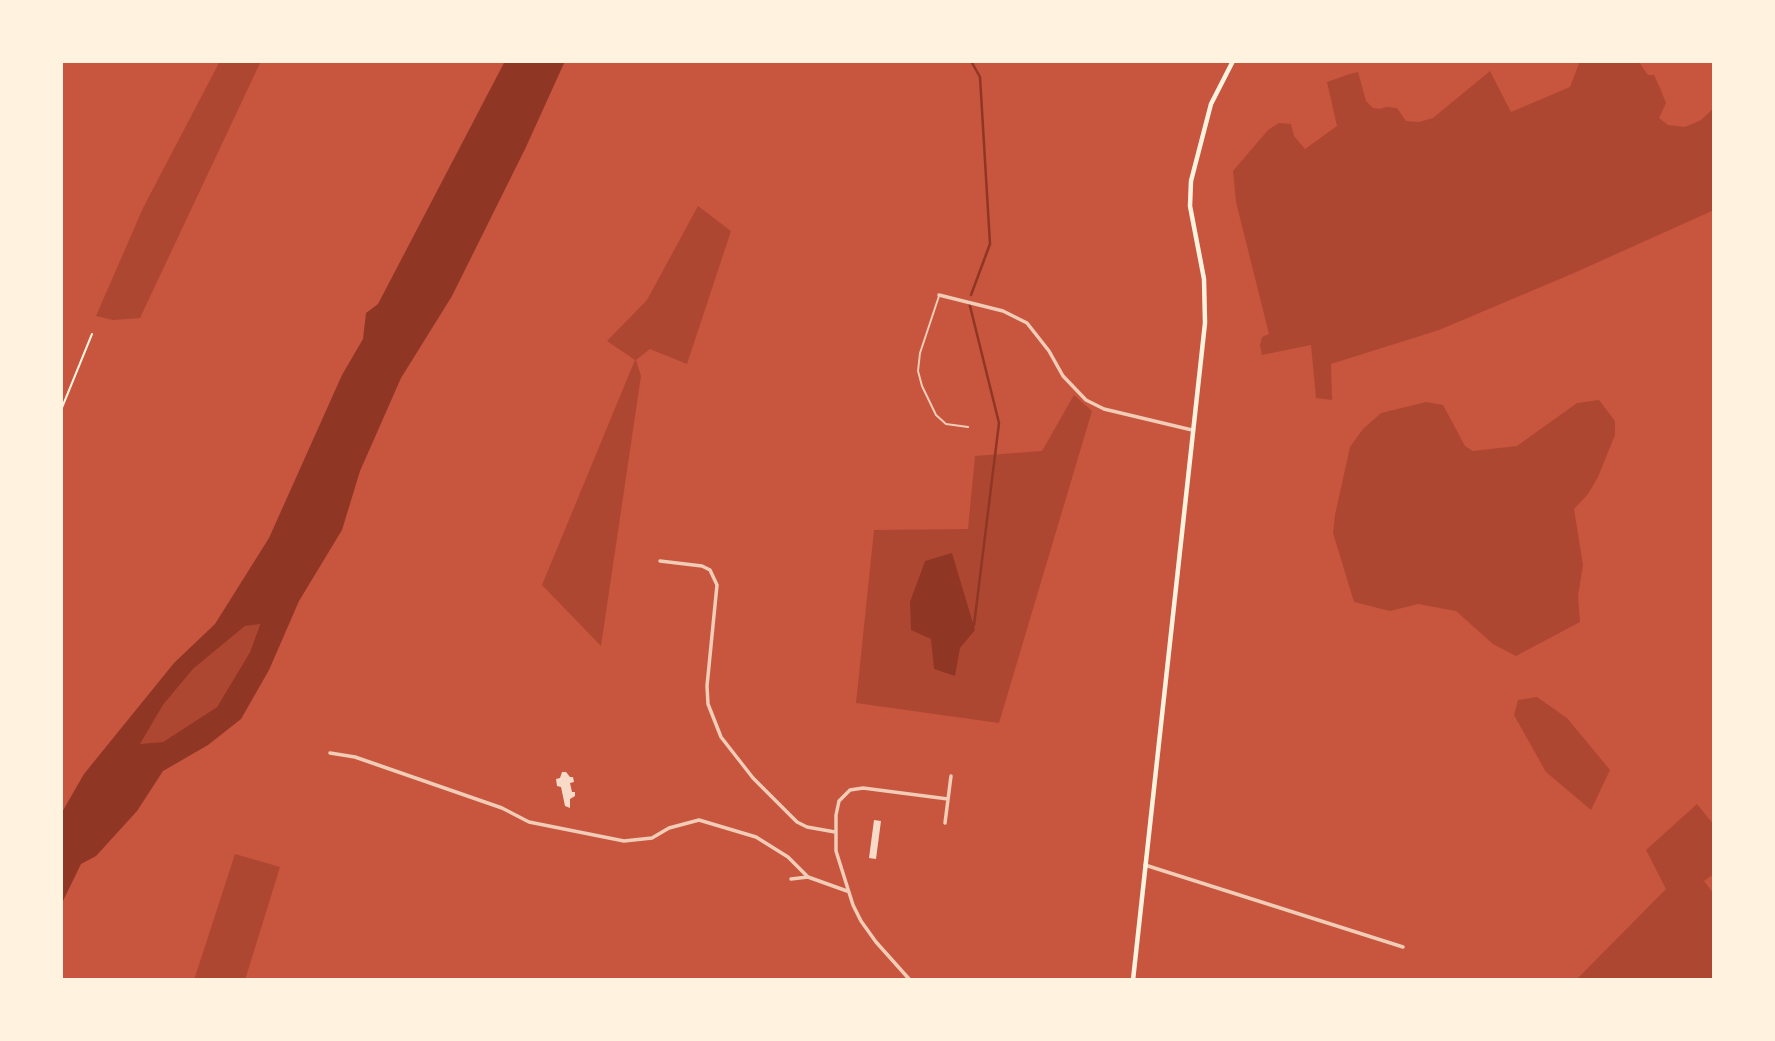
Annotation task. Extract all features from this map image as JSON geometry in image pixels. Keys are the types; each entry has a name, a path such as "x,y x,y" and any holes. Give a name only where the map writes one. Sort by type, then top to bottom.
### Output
{"main road":[{"path":"1133,980 1206,309 1201,260 1190,206 1191,181 1212,104 1233,61"}],"street":[{"path":"939,295 1003,311 1027,323 1049,351 1063,376 1086,400 1104,409 1192,430"},
{"path":"660,561 702,566 710,570 717,585 707,695 713,721 721,737 758,783 797,822 807,827 835,832"},
{"path":"330,753 355,757 502,808 529,822 624,841 652,838 669,828 699,820 756,837 788,857 808,877"},
{"path":"945,823 951,776"},
{"path":"910,980 861,921 847,891 836,850 839,801 850,790 863,788 948,799"},
{"path":"1145,865 1403,947"},
{"path":"791,878 808,877 847,891"}],"lane":[{"path":"939,295 920,353 918,370 922,386 936,415 946,424 968,427"}],"path":[{"path":"61,410 92,334"}],"shaded area":[{"path":"220,61 261,61 140,318 113,320 96,316 143,208"},
{"path":"505,61 565,61 526,147 452,296 401,378 360,471 342,530 299,601 269,670 241,719 208,745 163,771 137,811 96,856 81,864 61,905 61,814 84,774 174,663 215,624 269,538 342,375 363,339 366,313 378,304","holes":["260,624 250,652 217,707 163,742 140,744 163,705 193,669 245,626"]},
{"path":"1580,61 1638,61 1648,75 1654,75 1666,103 1659,118 1668,125 1685,127 1701,120 1714,108 1714,210 1439,330 1331,364 1332,400 1316,398 1311,345 1262,355 1262,337 1269,334 1236,202 1233,171 1268,130 1279,123 1291,124 1294,136 1305,149 1337,126 1327,82 1358,72 1366,101 1373,108 1397,108 1406,121 1419,122 1433,118 1490,71 1511,112 1570,87"},
{"path":"698,206 731,231 687,364 650,349 636,360 641,376 601,646 542,585 635,360 607,341 647,300"},
{"path":"1074,395 1092,411 999,723 856,703 874,530 968,529 975,456 1042,451"},
{"path":"1599,400 1615,421 1615,435 1598,477 1588,494 1574,509 1583,565 1578,596 1580,622 1516,656 1493,644 1456,611 1418,604 1390,611 1354,602 1333,533 1335,515 1350,447 1363,429 1381,413 1426,402 1443,405 1465,446 1473,451 1517,446 1577,403"},
{"path":"952,553 975,630 960,648 955,676 934,669 931,639 911,630 910,602 925,561"},
{"path":"260,623 250,652 217,707 163,742 139,745 163,705 193,669 245,626"},
{"path":"1537,697 1567,718 1610,770 1591,810 1546,772 1514,715 1518,700"},
{"path":"1697,804 1714,825 1714,874 1704,881 1714,894 1714,980 1576,980 1666,889 1646,850"},
{"path":"235,854 280,867 245,980 194,980"}],"building":[{"path":"562,772 573,777 574,782 570,783 575,796 570,799 570,808 565,806 561,787 557,786 556,779 560,778"},
{"path":"874,820 881,821 876,859 869,858"}],"waterway":[{"path":"971,61 980,77 990,244 971,295"},
{"path":"969,302 999,423 974,625"}]}
